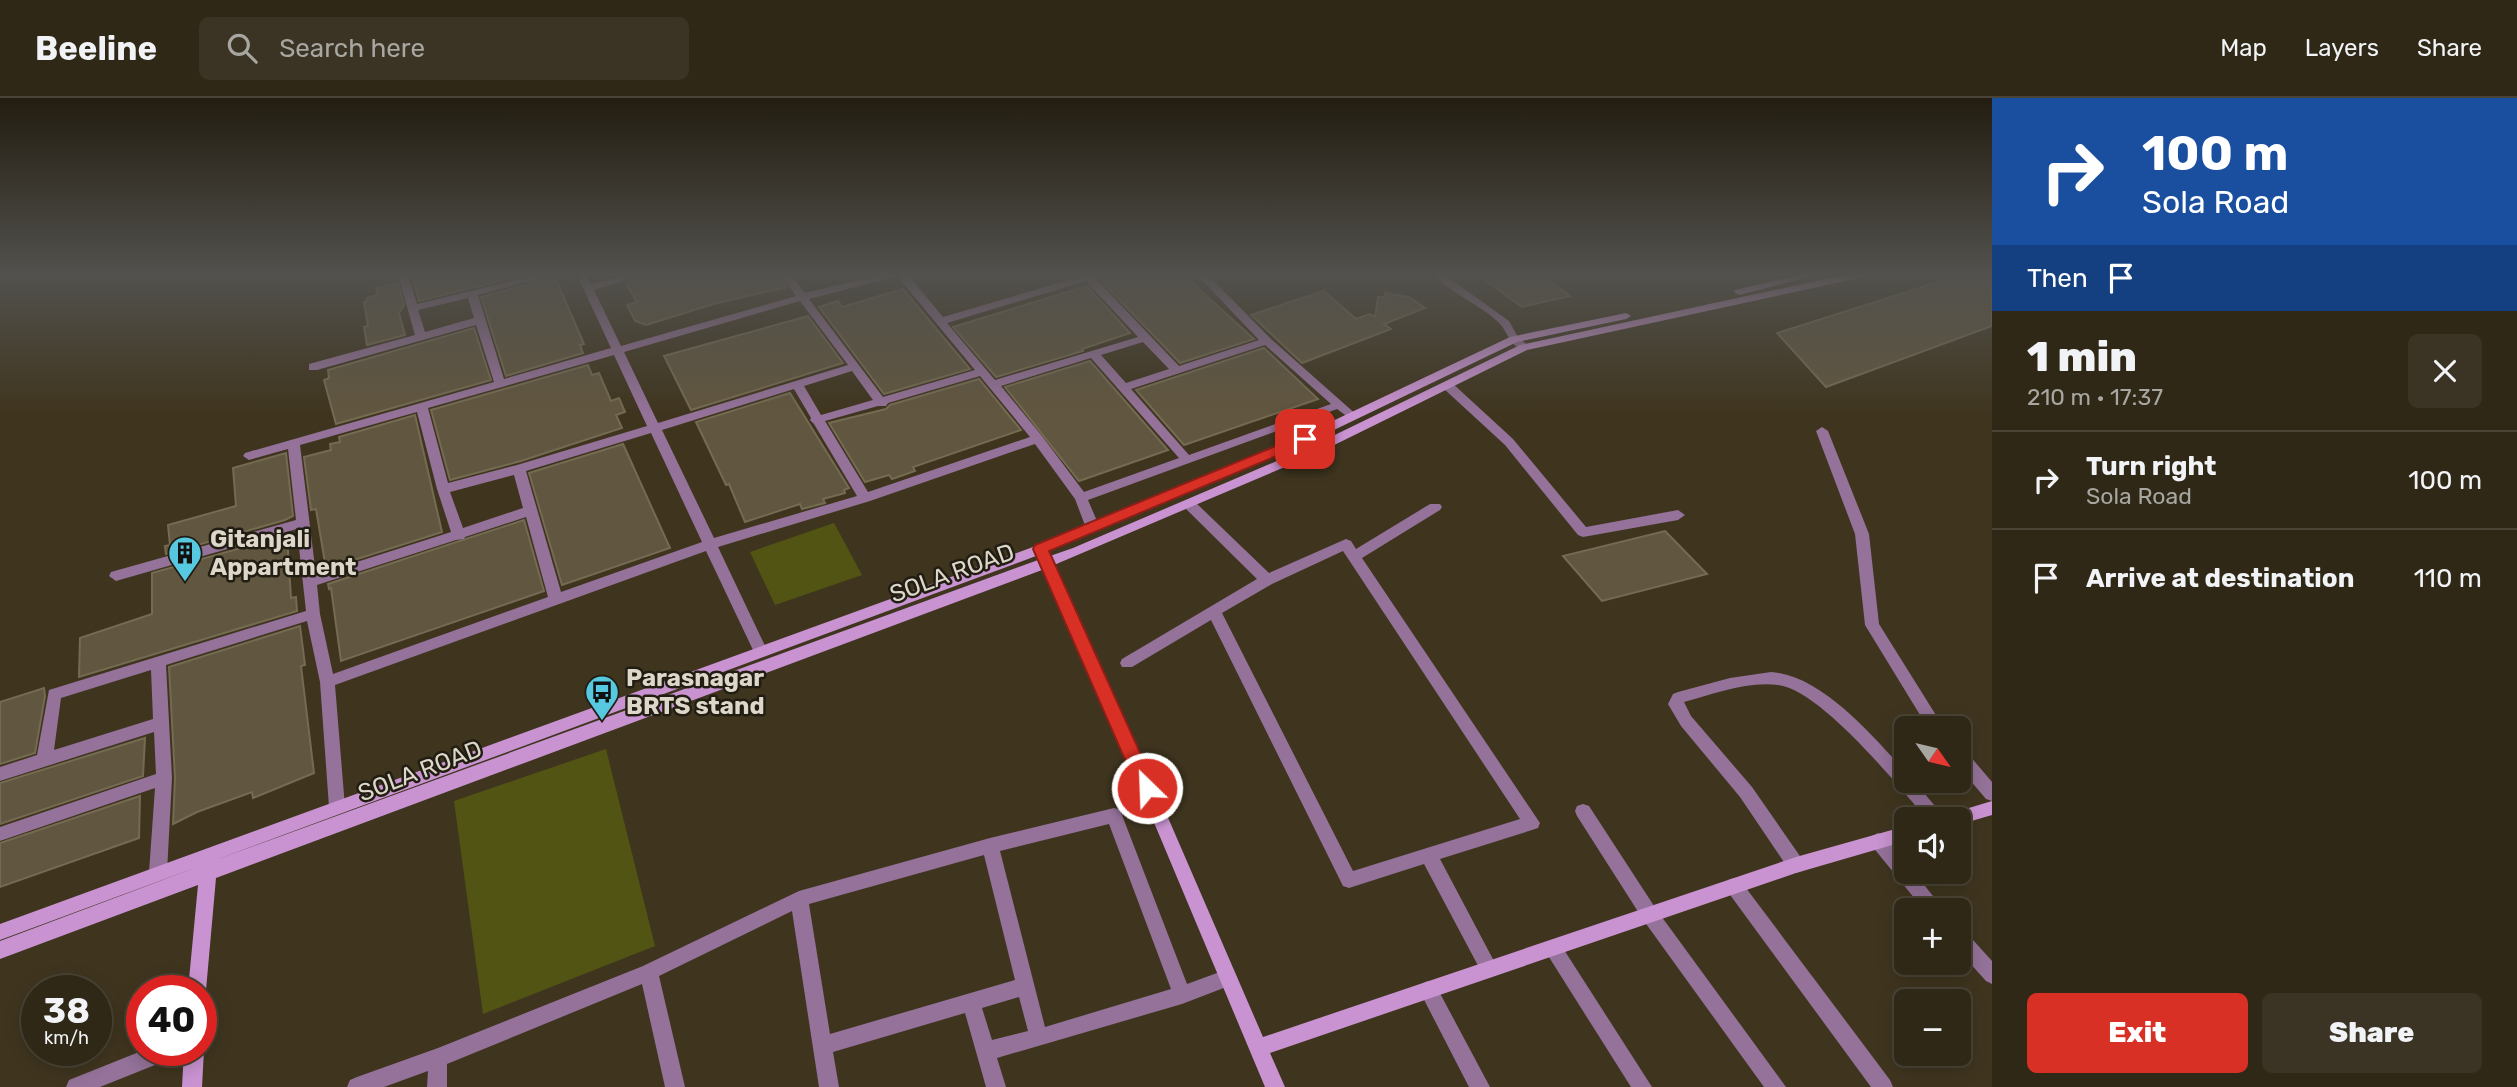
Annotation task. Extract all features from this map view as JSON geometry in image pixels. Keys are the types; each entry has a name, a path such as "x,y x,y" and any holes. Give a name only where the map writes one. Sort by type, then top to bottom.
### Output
{"main road":[{"name":"SOLA ROAD","path":"0,950 208,875 1043,556 1093,528 1305,439 1519,343 1613,321"},
{"name":"SOLA ROAD","path":"0,932 760,650 1043,556 1189,504 1316,449 1447,385 1519,343 1628,321"},
{"path":"1043,556 1158,813 1275,1087"},
{"path":"1971,814 1992,808"},
{"path":"1258,1048 1796,865 1894,836"},
{"path":"198,975 208,875 207,855"},
{"path":"192,1087 193,1066"}],"street":[{"path":"416,321 421,338"},
{"path":"313,368 476,321"},
{"path":"480,321 500,384"},
{"path":"605,321 760,650"},
{"path":"249,456 719,321"},
{"path":"820,321 882,403"},
{"path":"941,321 1038,439 1081,498 1093,528"},
{"path":"1131,321 1177,371"},
{"path":"1247,321 1352,416"},
{"path":"1502,321 1519,343"},
{"path":"992,386 1145,338"},
{"path":"1125,387 1267,341"},
{"path":"1094,354 1188,461"},
{"path":"443,489 519,469 854,368"},
{"path":"816,420 982,372"},
{"path":"1447,385 1508,442 1583,532 1678,515"},
{"path":"798,386 865,498"},
{"path":"422,407 443,489 459,536"},
{"path":"1081,498 1332,408"},
{"path":"1822,431 1862,534 1872,625 1929,716"},
{"path":"327,682 710,544 865,498 1038,439"},
{"path":"294,444 313,614 327,682 337,807"},
{"path":"519,469 556,601"},
{"path":"1189,504 1267,580"},
{"path":"1355,556 1435,507"},
{"path":"311,582 529,511"},
{"path":"116,576 304,522"},
{"path":"1127,663 1214,611 1267,580 1346,544 1532,824 1349,880 1214,611"},
{"path":"45,758 54,694 313,614"},
{"path":"158,662 159,724 164,778 158,872"},
{"path":"1796,865 1745,792 1686,721 1675,704 1678,698 1748,681 1783,679 1804,687 1830,705 1927,807"},
{"path":"0,774 159,724"},
{"path":"1971,769 1992,794"},
{"path":"0,834 164,778"},
{"path":"1583,811 1650,915 1776,1087"},
{"path":"357,1087 438,1058 649,972 799,899 1114,815 1182,995"},
{"path":"1878,841 1925,898"},
{"path":"990,846 1024,986 1040,1038"},
{"path":"1429,856 1489,969"},
{"path":"1734,886 1883,1087"},
{"path":"799,899 829,1087"},
{"path":"1553,948 1642,1087"},
{"path":"1971,951 1992,975"},
{"path":"649,972 675,1087"},
{"path":"986,1051 1040,1038 1182,995 1228,978"},
{"path":"822,1046 1024,986"},
{"path":"1428,990 1480,1087"},
{"path":"971,1002 996,1087"},
{"path":"437,1087 438,1058"},
{"path":"76,1087 129,1066"}],"shaded area":[{"path":"834,523 862,575 775,605 750,552"},
{"path":"606,749 655,946 483,1014 454,801"}],"building":[{"path":"367,321 401,321 405,335 367,345 364,327 368,326"},
{"path":"489,321 574,321 584,344 580,345 583,353 506,376"},
{"path":"635,321 658,321 646,325"},
{"path":"789,321 812,321 843,363 691,410 664,356"},
{"path":"830,321 930,321 970,369 884,394"},
{"path":"972,321 1119,321 1130,333 1082,349 1083,351 996,377 953,327"},
{"path":"1140,321 1234,321 1254,339 1180,363"},
{"path":"1258,321 1391,321 1384,324 1391,329 1302,363"},
{"path":"1814,321 1992,321 1992,326 1826,387 1777,333"},
{"path":"474,328 491,380 336,424 324,380 329,378 328,370"},
{"path":"1264,348 1318,399 1184,445 1136,390"},
{"path":"1090,361 1168,450 1079,481 1005,387"},
{"path":"588,365 592,375 599,373 611,401 619,398 625,412 616,415 622,428 521,461 450,480 431,410"},
{"path":"979,379 1021,430 913,467 915,471 892,479 889,475 865,482 829,423 886,409 890,405"},
{"path":"790,393 849,488 844,490 845,493 823,499 825,503 802,509 800,504 745,522 729,484 726,485 696,422"},
{"path":"415,415 442,532 326,569 316,509 311,510 304,457 331,450 330,444 340,442 339,437"},
{"path":"623,444 670,548 562,585 529,473"},
{"path":"286,453 293,516 166,554 165,546 170,545 168,525 236,506 233,468"},
{"path":"524,520 544,591 341,661 331,588 329,589 328,584"},
{"path":"1665,531 1707,574 1602,601 1563,556"},
{"path":"287,535 291,598 296,597 297,611 79,677 80,638 152,614 152,573"},
{"path":"300,626 305,665 301,666 314,773 253,798 252,792 197,812 173,824 175,778 169,667"},
{"path":"44,688 35,753 0,764 0,702"},
{"path":"145,738 143,776 0,824 0,783"},
{"path":"140,796 139,838 0,887 0,843"}],"place":[{"name":"Gitanjali Appartment","path":"185,583"},
{"name":"Parasnagar BRTS stand","path":"602,722"}],"route":[{"path":"1147,788 1040,549 1305,439"}]}
